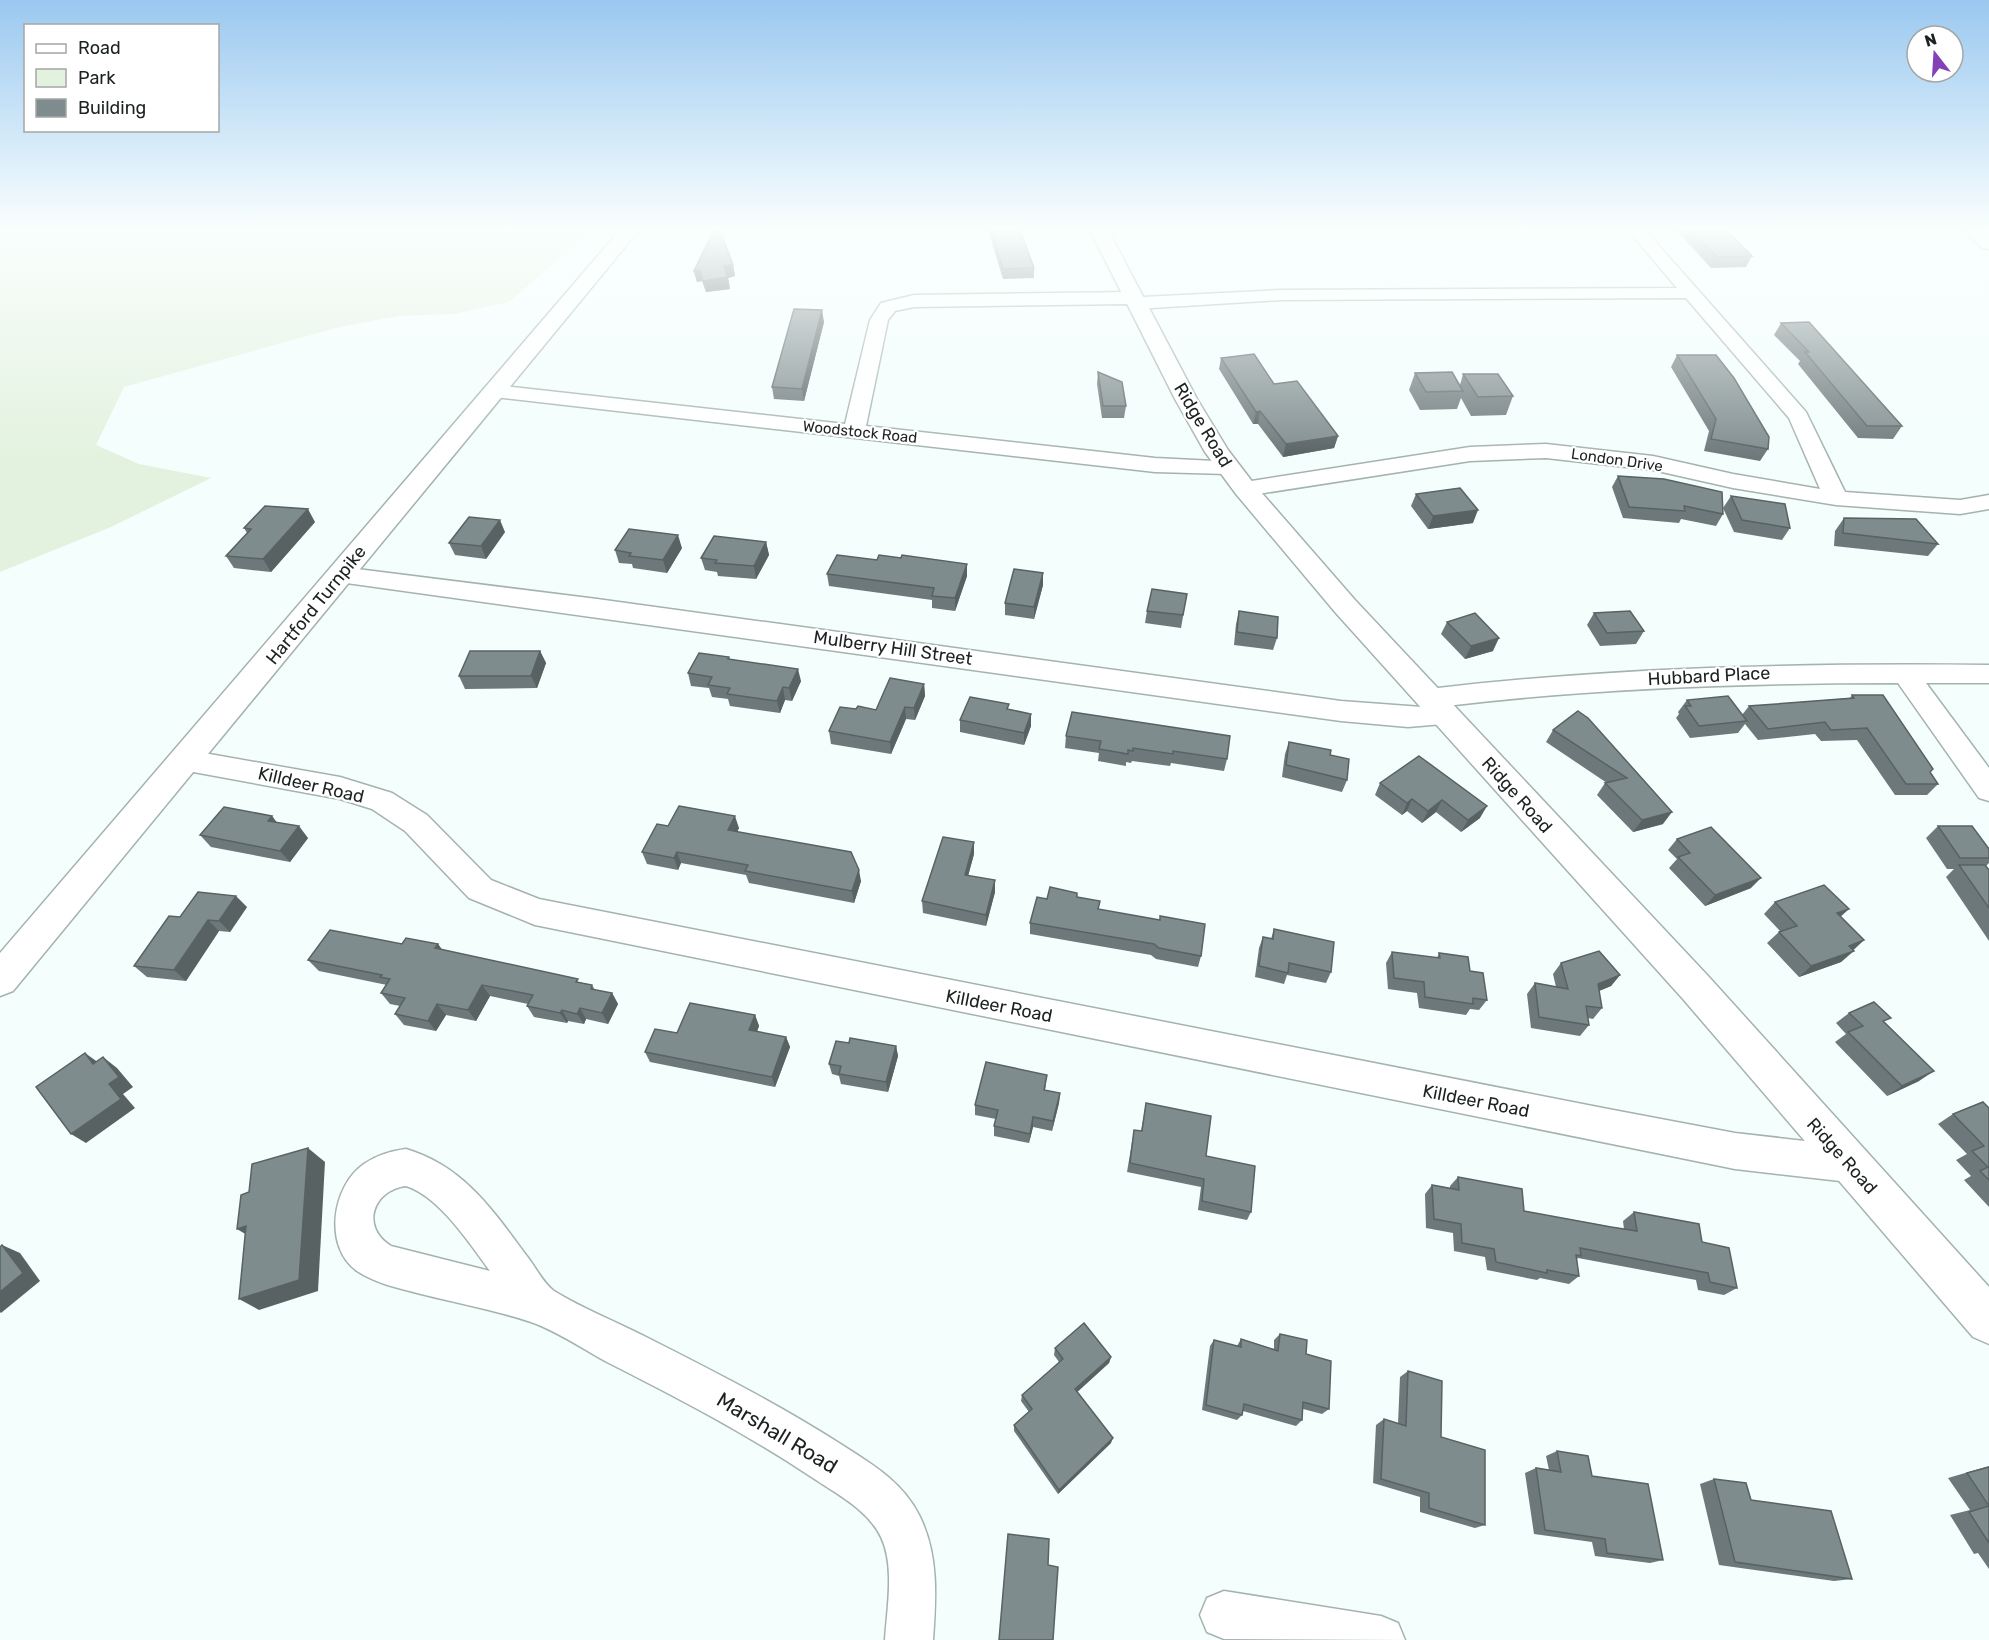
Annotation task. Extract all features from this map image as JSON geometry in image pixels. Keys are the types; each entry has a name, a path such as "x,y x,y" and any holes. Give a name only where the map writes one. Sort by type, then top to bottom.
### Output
{"main road":[{"name":"Hartford Turnpike","path":"0,980 187,761 340,574 565,307"},
{"name":"Ridge Road","path":"1138,307 1186,399 1236,478 1437,707 1672,962 1989,1321"}],"street":[{"path":"854,431 879,320 890,307"},
{"path":"1704,307 1799,416 1836,498"},
{"name":"Woodstock Road","path":"494,391 1155,465 1236,478"},
{"name":"London Drive","path":"1236,478 1470,454 1546,452 1653,463 1733,481 1836,498 1960,507 1989,502"},
{"name":"Mulberry Hill Street","path":"340,574 632,611 1341,711 1408,717 1437,707"},
{"path":"1905,673 1989,790"},
{"name":"Hubbard Place","path":"1437,707 1548,686 1718,674 1989,674"},
{"name":"Killdeer Road","path":"187,761 340,788 382,801 416,823 480,888 535,912 1608,1127 1735,1151 1849,1164"},
{"name":"Marshall Road","path":"538,1304 724,1399 785,1434 868,1488 890,1509 903,1532 910,1561 912,1597 909,1640"},
{"path":"1224,1615 1381,1640"}],"green space":[{"path":"0,307 488,307 454,314 398,316 336,328 124,387 96,445 139,464 211,478 111,527 0,572"}],"building":[{"path":"794,309 822,310 802,389 772,387"},
{"path":"1809,322 1902,426 1867,426 1805,352 1809,352 1781,323"},
{"path":"1254,354 1274,384 1297,381 1338,436 1286,444 1260,411 1256,412 1221,358"},
{"path":"1677,355 1716,355 1734,378 1769,437 1768,449 1711,439 1716,419"},
{"path":"1098,372 1122,382 1126,406 1103,406"},
{"path":"1452,372 1463,391 1426,392 1415,373"},
{"path":"1463,374 1498,374 1513,396 1478,397"},
{"path":"1618,476 1664,479 1722,492 1723,514 1684,506 1685,511 1629,507"},
{"path":"1460,488 1478,510 1433,516 1416,494"},
{"path":"1731,496 1785,504 1790,528 1742,520"},
{"path":"265,506 308,509 263,559 226,556 251,529 244,528"},
{"path":"469,517 500,520 481,546 449,543"},
{"path":"1844,518 1916,519 1938,544 1843,533"},
{"path":"629,529 678,535 663,560 629,556 631,553 615,550"},
{"path":"714,536 766,542 754,566 715,563 717,560 701,558"},
{"path":"837,555 877,560 879,555 901,558 902,555 967,564 955,598 932,596 934,588 827,574"},
{"path":"1014,569 1043,573 1034,607 1005,603"},
{"path":"1152,589 1187,594 1183,615 1147,611"},
{"path":"1239,611 1278,617 1277,638 1237,632"},
{"path":"1630,611 1644,631 1607,633 1594,613"},
{"path":"1475,613 1499,638 1471,646 1447,622"},
{"path":"470,651 540,651 531,676 459,676"},
{"path":"699,653 798,669 789,688 783,687 777,701 727,694 730,688 708,685 712,677 688,673"},
{"path":"890,678 924,684 914,708 905,707 890,742 829,731 840,707 856,709 858,706 876,710"},
{"path":"1852,695 1883,695 1933,769 1930,772 1938,784 1906,784 1867,728 1831,730 1825,722 1768,729 1749,706 1854,698"},
{"path":"1728,696 1747,721 1699,726 1685,706 1691,706 1687,700"},
{"path":"970,697 1009,704 1007,709 1031,714 1024,733 960,720"},
{"path":"1578,711 1588,718 1672,812 1642,820 1605,783 1627,778 1553,730"},
{"path":"1072,712 1230,736 1227,759 1173,751 1173,754 1133,748 1133,751 1128,750 1128,754 1099,749 1101,741 1066,736"},
{"path":"1289,742 1331,750 1330,755 1349,759 1347,780 1286,765"},
{"path":"1419,756 1487,806 1468,820 1442,800 1428,811 1412,799 1407,803 1380,783"},
{"path":"679,806 735,816 728,830 851,852 859,870 852,891 745,871 748,865 677,852 674,858 642,852 657,824 668,826"},
{"path":"224,807 272,816 268,821 299,826 280,851 200,835"},
{"path":"1938,826 1972,826 1989,849 1989,858 1960,858"},
{"path":"1711,827 1761,878 1715,895 1678,857 1690,853 1677,839"},
{"path":"943,837 974,842 965,875 995,880 986,915 922,901"},
{"path":"1959,865 1985,865 1989,870 1989,908"},
{"path":"1824,885 1849,909 1837,913 1864,940 1849,946 1854,951 1811,966 1779,932 1797,926 1775,902"},
{"path":"1050,887 1077,893 1077,897 1100,901 1098,909 1160,920 1160,916 1205,924 1201,956 1159,948 1154,944 1030,923 1037,897 1047,899"},
{"path":"198,892 236,896 219,921 208,920 174,970 134,966 169,916 180,917"},
{"path":"1274,929 1334,942 1331,972 1289,963 1288,973 1259,966 1263,937 1273,939"},
{"path":"330,930 402,944 406,938 438,944 435,948 578,979 576,982 592,985 591,989 612,993 602,1013 580,1008 577,1014 562,1010 560,1013 527,1006 533,995 482,985 468,1010 437,1004 428,1021 395,1014 405,998 381,993 390,979 380,977 382,975 308,960"},
{"path":"1599,951 1620,975 1598,984 1602,1008 1586,1006 1589,1025 1539,1017 1535,983 1568,989 1561,963"},
{"path":"1392,952 1440,958 1439,953 1468,957 1470,971 1483,973 1487,1000 1473,998 1473,1004 1425,997 1424,982 1394,978"},
{"path":"1874,1002 1891,1018 1883,1021 1934,1071 1902,1086 1848,1032 1863,1026 1849,1013"},
{"path":"690,1003 755,1015 749,1030 786,1037 772,1077 645,1052 655,1029 677,1033"},
{"path":"850,1038 896,1046 886,1082 839,1074 841,1066 829,1064 836,1041 849,1043"},
{"path":"85,1053 93,1064 103,1057 119,1077 109,1084 121,1099 71,1134 36,1087"},
{"path":"986,1062 1047,1075 1044,1090 1060,1093 1053,1121 1033,1117 1030,1134 994,1126 998,1110 975,1105"},
{"path":"1983,1102 1989,1108 1989,1180 1980,1171 1988,1167 1972,1151 1984,1146 1953,1114"},
{"path":"1146,1103 1211,1116 1206,1156 1255,1166 1251,1212 1202,1201 1204,1179 1130,1163 1134,1130 1142,1131"},
{"path":"308,1148 299,1280 239,1299 246,1226 237,1229 241,1195 249,1192 252,1164"},
{"path":"1458,1177 1522,1189 1524,1211 1637,1231 1634,1212 1699,1224 1702,1242 1729,1248 1737,1288 1710,1282 1708,1273 1580,1248 1581,1256 1576,1255 1579,1276 1547,1270 1547,1273 1496,1262 1494,1249 1462,1243 1461,1224 1434,1219 1432,1185 1459,1190"},
{"path":"2,1245 23,1273 0,1292 0,1247"},
{"path":"1084,1323 1111,1357 1075,1389 1113,1438 1059,1490 1014,1425 1032,1409 1022,1395 1063,1359 1055,1348"},
{"path":"1280,1334 1307,1340 1306,1354 1331,1361 1329,1409 1303,1402 1302,1420 1244,1404 1242,1415 1206,1405 1214,1340 1241,1347 1241,1339 1278,1351"},
{"path":"1408,1371 1442,1381 1441,1437 1485,1450 1485,1525 1429,1508 1429,1493 1381,1479 1384,1419 1406,1426"},
{"path":"1557,1451 1588,1456 1592,1476 1648,1484 1663,1560 1607,1553 1605,1539 1545,1530 1536,1468 1561,1472"},
{"path":"1989,1467 1989,1506 1967,1473"},
{"path":"1714,1479 1746,1483 1751,1500 1831,1511 1852,1579 1735,1562"},
{"path":"1989,1506 1989,1543 1969,1512"},
{"path":"1008,1534 1049,1539 1048,1565 1058,1567 1053,1640 999,1640"}]}
